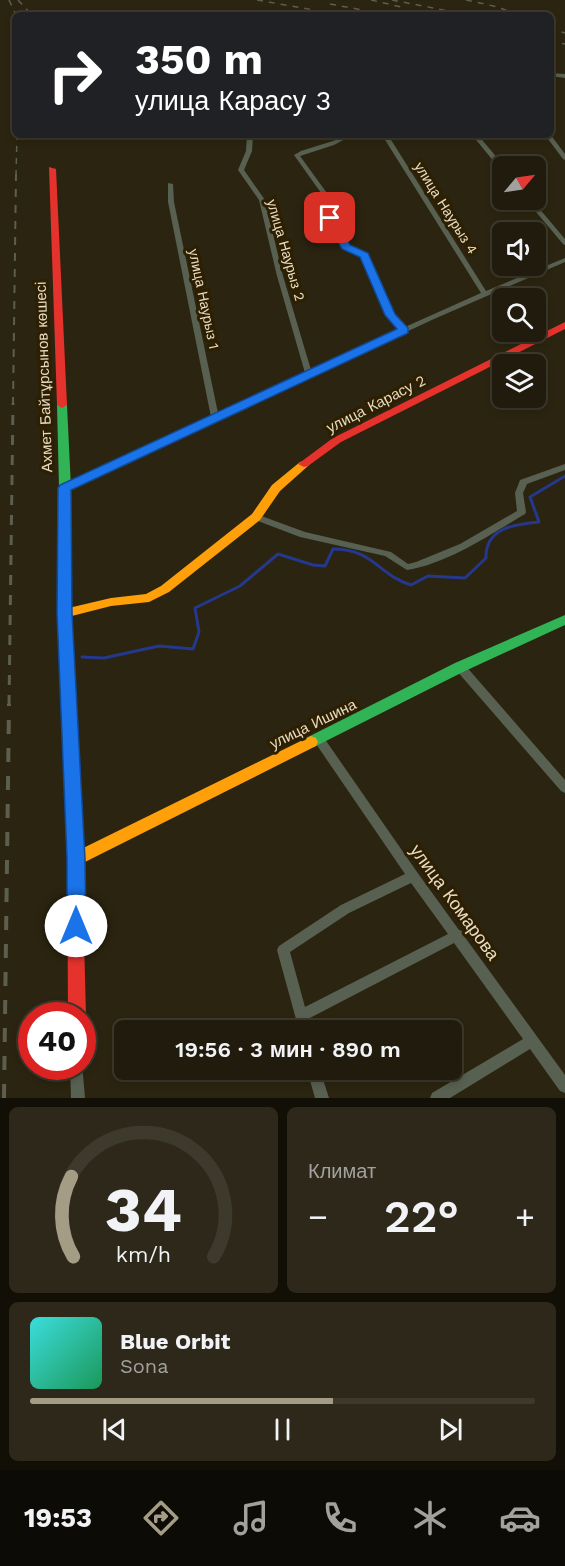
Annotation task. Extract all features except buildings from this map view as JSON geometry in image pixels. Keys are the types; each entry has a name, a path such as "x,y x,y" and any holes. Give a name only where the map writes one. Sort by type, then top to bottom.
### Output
{"street":[{"name":"улица Наурыз 2","path":"250,138 249,151 241,170 262,200 280,276 309,375"},
{"path":"344,138 336,143 308,149 297,155 329,200 330,218 346,247 364,255 390,315 404,330"},
{"name":"улица Наурыз 4","path":"388,138 486,294"},
{"path":"477,138 492,156"},
{"path":"551,138 562,150 565,158"},
{"name":"Ахмет Байтұрсынов көшесі","path":"52,169 65,488 64,613 76,859 77,1002"},
{"name":"улица Наурыз 1","path":"170,184 171,202 215,418"},
{"path":"537,210 565,243"},
{"path":"65,488 404,330 565,260"},
{"name":"улица Карасу 2","path":"64,613 111,602 149,598 165,589 256,518 276,488 309,459 337,440 565,326"},
{"path":"256,518 303,535 388,554 407,567 418,565 463,546 522,512 519,493 523,482 565,467"},
{"name":"улица Ишина","path":"76,859 460,668 565,620"},
{"path":"460,668 565,788"},
{"name":"улица Комарова","path":"318,738 413,876 458,935 565,1086"},
{"path":"302,1020 283,950 345,909 413,876"},
{"path":"301,1016 458,935"},
{"path":"437,1098 533,1040"},
{"path":"77,1080 78,1098"},
{"path":"317,1080 322,1098"}],"waterway":[{"path":"82,657 104,658 159,646 193,649 199,632 195,608 240,586 278,554 313,565 325,566 333,549 347,550 358,553 400,581 411,585 428,576 465,578 486,558 490,540 496,534 511,526 539,522 530,497 565,476"}],"railway":[{"path":"9,0 15,12"},
{"path":"18,0 29,12"},
{"path":"257,0 325,12"},
{"path":"371,0 401,7"},
{"path":"392,0 454,12"},
{"path":"466,0 510,12"},
{"path":"330,4 374,12"},
{"path":"554,30 565,33"},
{"path":"554,43 565,44"},
{"path":"16,176 17,138"},
{"path":"13,405 16,174"},
{"path":"9,705 13,403"},
{"path":"4,1098 9,704"}],"traffic: fast":[{"path":"62,405 65,488 64,613 74,823"},
{"path":"311,742 460,667 565,620"}],"traffic: slow":[{"path":"64,613 111,602 149,598 165,589 256,517 276,488 304,464"},
{"path":"76,859 311,742"}],"traffic: jam":[{"path":"52,169 62,405"},
{"path":"304,464 337,440 565,325"},
{"path":"74,823 77,1002"}],"route":[{"path":"76,926 76,859 64,613 65,488 404,330 390,315 376,288 364,255 346,247 330,218"}]}
